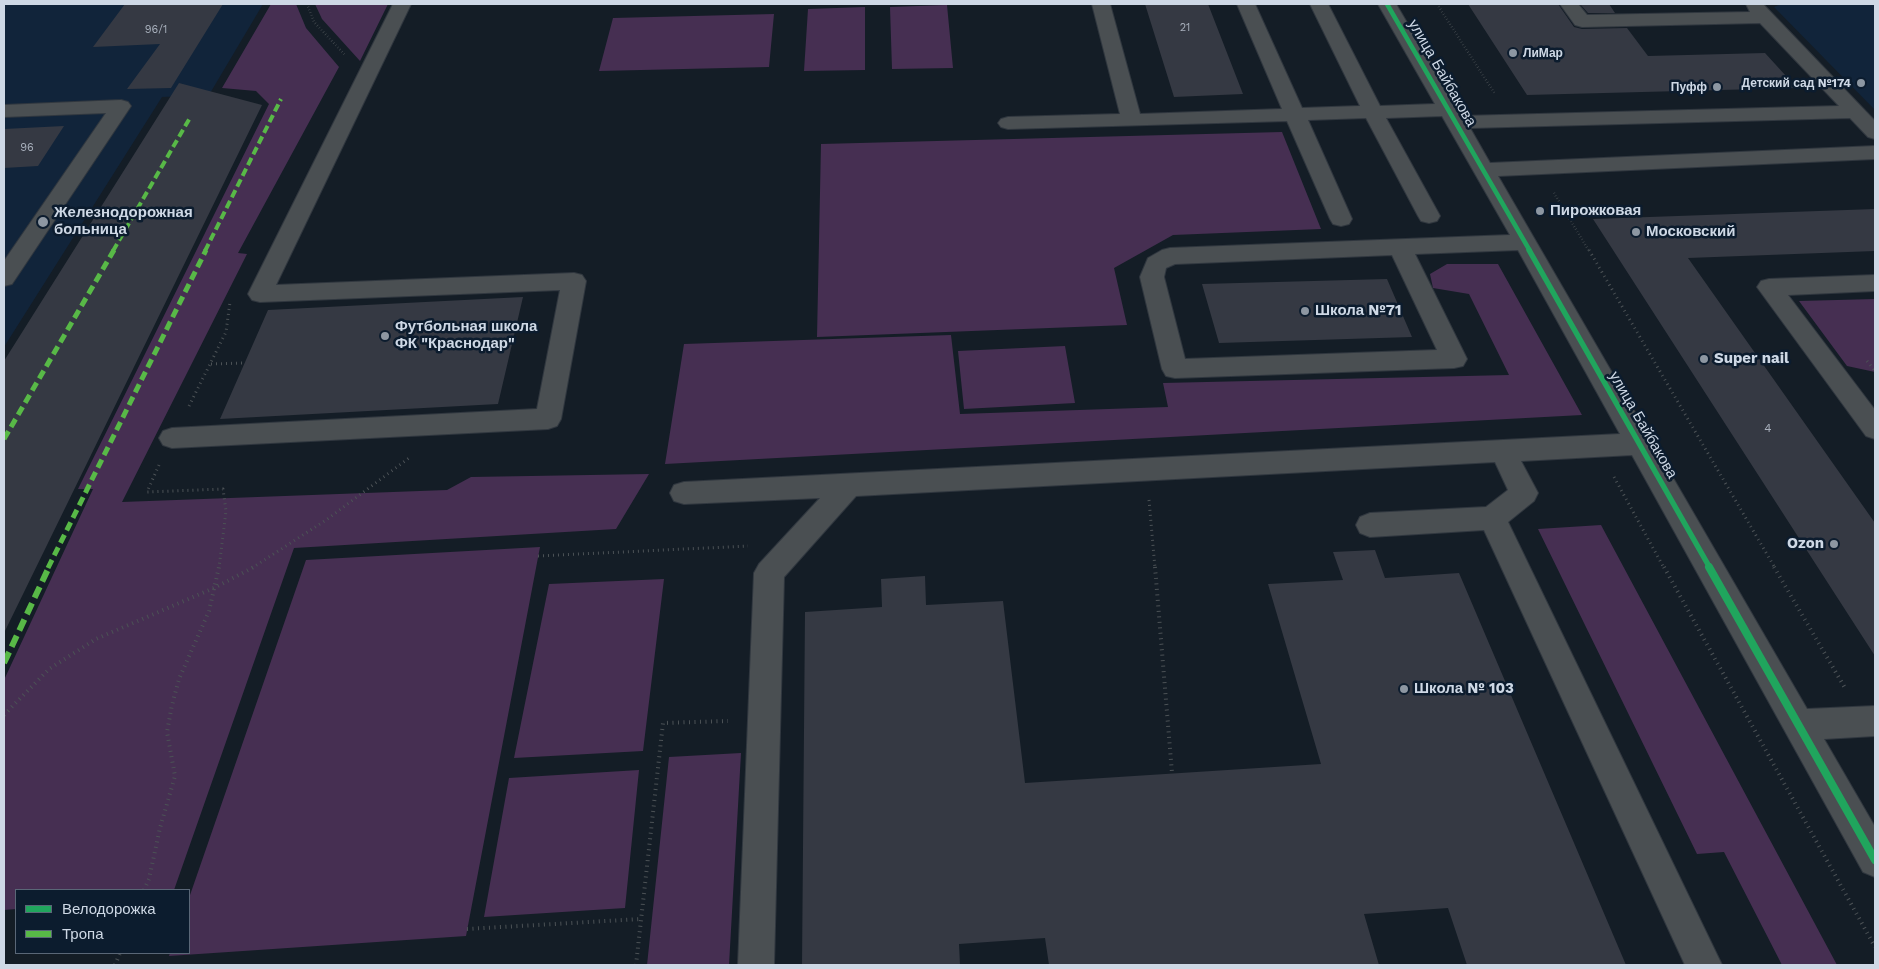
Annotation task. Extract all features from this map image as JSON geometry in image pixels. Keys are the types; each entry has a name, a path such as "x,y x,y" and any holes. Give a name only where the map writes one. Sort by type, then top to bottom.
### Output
{"street":[{"path":"172,438 548,419 574,281 260,294 402,4"},
{"path":"1101,4 1132,120"},
{"path":"1246,4 1341,219"},
{"path":"1319,4 1429,216"},
{"name":"улица Байбакова","path":"1387,4 1525,242 1875,860"},
{"path":"1569,4 1582,21 1760,10 1875,133"},
{"path":"4,111 121,106 4,278"},
{"path":"1008,123 1374,112 1511,120 1856,112"},
{"path":"1483,170 1875,152"},
{"path":"1400,247 1454,359 1175,369 1152,277 1156,264 1170,256 1525,242"},
{"path":"1875,283 1769,287 1875,429"},
{"path":"684,493 1639,444"},
{"path":"1370,525 1492,518 1524,493 1503,452"},
{"path":"756,965 769,573 849,485"},
{"path":"1492,518 1704,965"},
{"path":"1799,725 1870,721"}],"path":[{"path":"1437,4 1511,120"},
{"path":"1535,168 1565,208 1870,721"},
{"path":"210,364 244,363"},
{"path":"4,714 49,669 96,639 214,588 249,570 326,520 453,424"},
{"path":"1654,470 1611,472 1875,947"},
{"path":"1149,496 1172,773"},
{"path":"144,889 149,879 160,828 170,799 175,776 167,732 172,705 179,679 209,611 222,555 226,511 225,500"},
{"path":"538,556 795,544"},
{"path":"636,965 663,723 764,719"},
{"path":"467,929 641,919"}],"shaded area":[{"name":"Железнодорожная больница","path":"4,4 263,4 209,95 162,97 4,347"},
{"path":"271,4 296,4 306,28 339,67 238,253 247,254 122,502 447,490 471,477 649,474 616,529 294,548 174,889 15,889 15,909 4,910 4,680 93,489 78,489 269,104 256,91 222,88"},
{"path":"315,4 388,4 360,61 322,19"},
{"name":"Детский сад №174","path":"1781,4 1875,4 1875,110 1774,7"},
{"path":"947,5 953,68 892,69 890,7"},
{"path":"865,7 865,70 804,71 808,9"},
{"path":"774,14 769,67 599,71 613,18"},
{"path":"1282,132 1321,229 1173,235 1114,268 1127,325 817,337 821,144"},
{"path":"1447,264 1498,264 1582,415 665,464 684,344 951,335 960,414 1168,407 1163,383 1509,375 1469,294 1433,288 1430,274"},
{"path":"1875,299 1875,372 1847,366 1799,301"},
{"path":"1065,346 1075,403 964,409 958,351"},
{"path":"1601,525 1837,965 1782,965 1724,852 1697,854 1538,529"},
{"path":"540,547 466,936 169,956 170,954 190,954 190,895 306,560"},
{"path":"664,579 643,751 514,758 549,584"},
{"path":"741,753 729,965 647,965 669,757"},
{"path":"639,770 625,908 484,917 509,778"}],"building":[{"path":"125,4 223,4 171,88 127,89 160,44 93,47"},
{"path":"1145,4 1208,4 1243,94 1174,97"},
{"path":"1468,4 1558,4 1574,27 1582,29 1627,28 1648,56 1765,53 1797,88 1527,95"},
{"path":"1580,4 1609,4 1615,13 1588,13"},
{"path":"179,83 262,105 4,633 4,361"},
{"path":"64,126 38,166 4,168 4,129"},
{"path":"1875,209 1875,251 1688,258 1875,523 1875,656 1593,219"},
{"name":"Школа №71","path":"1387,279 1412,337 1219,343 1202,284"},
{"name":"Футбольная школа ФК \"Краснодар\"","path":"523,297 498,404 220,419 268,310"},
{"name":"Школа № 103","path":"1375,550 1385,578 1459,573 1626,965 1467,965 1448,908 1364,914 1379,965 1049,965 1045,938 959,944 960,965 802,965 805,612 882,607 881,579 925,576 926,605 1003,601 1025,783 1321,764 1268,584 1343,580 1333,552"}],"marked path":[{"path":"4,663 72,517 281,99"},
{"path":"4,439 191,116"}],"cycle path":[{"path":"1387,4 1502,201 1875,860"}],"place":[{"name":"ЛиМар","path":"1513,53"},
{"name":"Детский сад №174","path":"1861,83"},
{"name":"Пуфф","path":"1717,87"},
{"name":"Пирожковая","path":"1540,211"},
{"name":"Железнодорожная больница","path":"43,222"},
{"name":"Московский","path":"1636,232"},
{"name":"Школа №71","path":"1305,311"},
{"name":"Футбольная школа ФК \"Краснодар\"","path":"385,336"},
{"name":"Super nail","path":"1704,359"},
{"name":"Ozon","path":"1834,544"},
{"name":"Школа № 103","path":"1404,689"}]}
